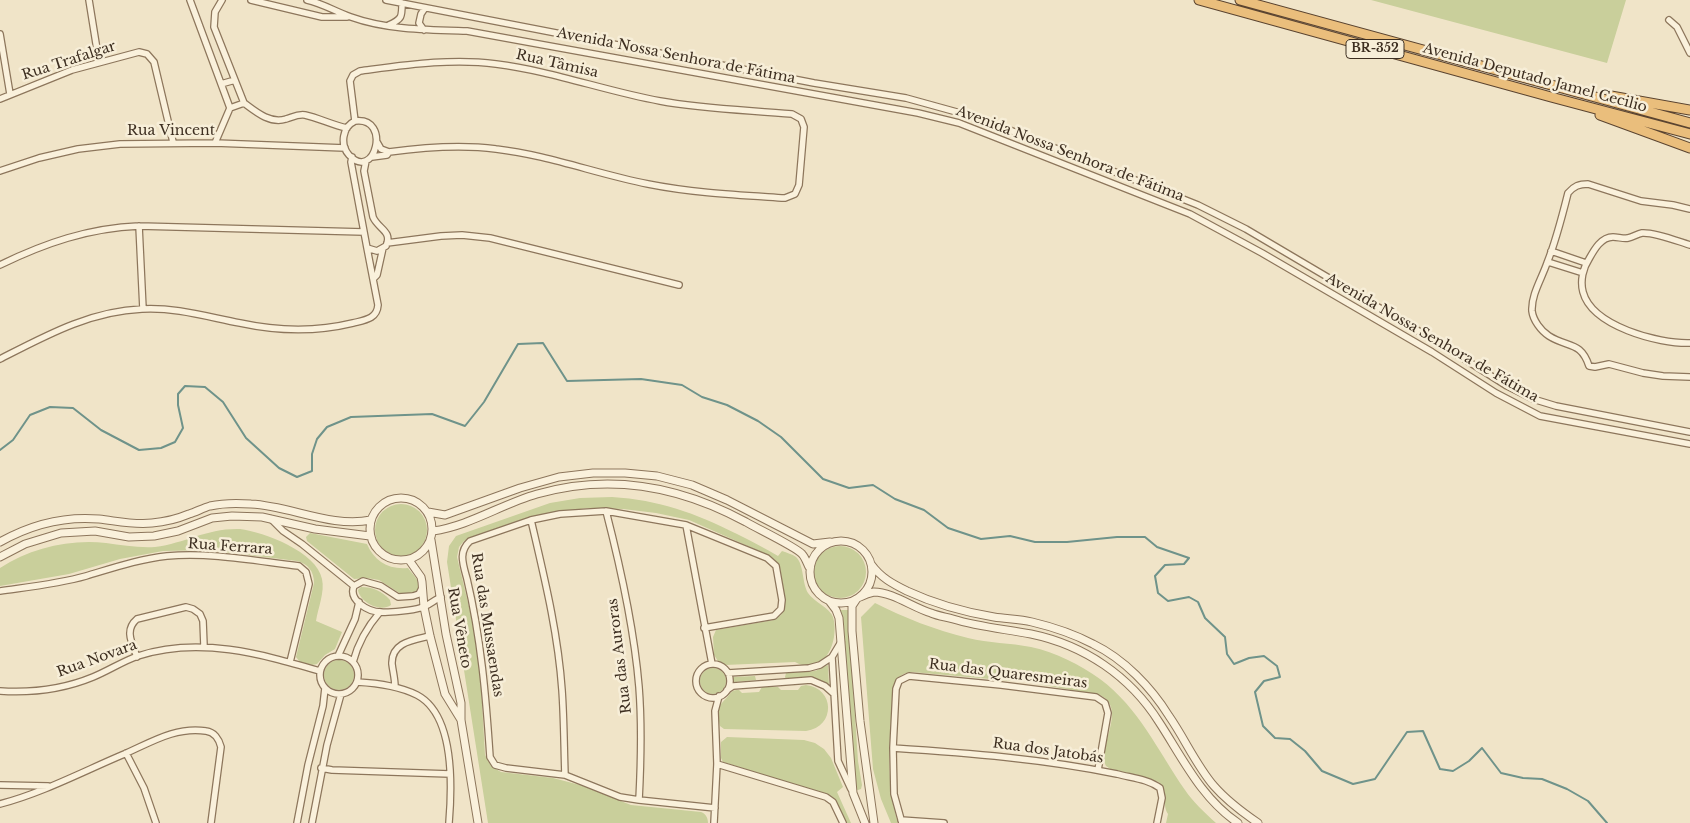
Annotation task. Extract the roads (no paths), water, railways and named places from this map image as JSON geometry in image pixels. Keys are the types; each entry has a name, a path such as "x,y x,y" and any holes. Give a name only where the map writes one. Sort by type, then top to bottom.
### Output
{"highway":[{"name":"Avenida Deputado Jamel Cecilio","path":"1199,0 1690,134"},
{"name":"Avenida Deputado Jamel Cecilio","path":"1240,0 1690,123"},
{"path":"1554,86 1690,110"},
{"path":"1550,97 1690,148"}],"street":[{"path":"89,0 99,62"},
{"path":"190,0 230,108 215,143"},
{"path":"222,0 215,12 214,21 244,104 270,120 288,119 295,115 304,115 347,128"},
{"path":"251,0 322,17 352,18"},
{"name":"Avenida Nossa Senhora de Fátima","path":"307,0 352,18 389,26 424,30 477,32 918,113 959,123 1190,214 1432,352 1496,393 1540,416 1690,444"},
{"name":"Avenida Nossa Senhora de Fátima","path":"386,0 814,83 906,98 982,118 1198,205 1246,229 1439,343 1507,386 1533,399 1556,406 1690,432"},
{"path":"389,26 398,21 402,16 402,3"},
{"path":"424,30 419,23 425,8"},
{"path":"1669,20 1678,28 1690,53"},
{"path":"0,34 10,94"},
{"path":"208,47 215,47 220,42"},
{"name":"Rua Trafalgar","path":"0,99 59,74 139,52 147,54 154,62 173,142"},
{"name":"Rua Tâmisa","path":"355,121 350,81 360,71 428,62 454,62 495,64 522,68 690,106 792,114 801,119 804,127 799,185 795,194 785,198 696,192 664,187 527,154 496,149 450,146 390,152"},
{"path":"221,84 235,80"},
{"path":"230,108 244,104"},
{"path":"355,121 365,122 371,127 381,149 390,152 388,155 359,161 352,157 345,148 344,135 347,128 355,121"},
{"name":"Rua Vincent","path":"0,171 78,148 120,144 173,142 345,148"},
{"path":"374,278 377,275 386,246 387,233 372,217 364,171 369,159 376,150 377,142"},
{"path":"0,359 50,333 75,323 102,315 143,309 187,312 266,328 306,329 332,327 370,319 375,315 378,305 351,162 352,157"},
{"path":"1690,210 1673,205 1641,201 1588,184 1573,187 1568,194 1548,262 1532,302 1532,313 1536,322 1547,335 1565,344 1580,348 1586,355 1589,366 1595,367 1609,364 1643,374 1690,377"},
{"path":"0,265 35,248 68,237 103,229 140,226 364,232"},
{"path":"140,226 143,309"},
{"path":"1690,245 1645,233 1636,234 1628,238 1610,237 1598,245 1586,263 1583,273 1582,292 1591,308 1622,328 1659,341 1690,342"},
{"path":"367,248 374,251 386,246 441,236 462,235 490,238 679,285"},
{"path":"1551,251 1586,263"},
{"path":"1548,262 1583,273"},
{"path":"1296,273 1302,263"},
{"path":"1632,433 1634,421"},
{"path":"428,512 445,515 520,488 559,477 593,473 625,473 657,476 692,485 727,500 813,544 840,540 855,545 867,555 878,574 892,583 924,598 961,610 1031,622 1064,631 1094,644 1121,662 1149,689 1169,716 1191,754 1214,786 1235,807 1258,823"},
{"path":"433,531 452,526 536,494 571,486 622,484 663,489 700,500 801,553 809,567 810,578 814,588 821,597 830,602 839,618 853,793"},
{"path":"397,498 414,501 428,512 432,521 433,531 431,540 422,553 408,560 398,561 384,556 374,545 370,536 371,520 381,505 397,498"},
{"path":"0,542 26,530 59,521 96,519 131,524 152,523 186,516 208,506 231,503 263,505 350,522 371,520"},
{"path":"704,628 774,616 781,609 782,600 776,566 767,558 686,526 606,511 560,514 531,520 548,592 556,641 562,689 565,775 620,797 715,808"},
{"name":"Rua das Auroras","path":"606,511 623,578 639,687 641,744 639,800"},
{"path":"0,557 25,544 61,533 95,532 142,537 178,531 212,518 222,517 242,516 272,519 315,529 370,536"},
{"path":"272,519 283,531 354,586"},
{"name":"Rua das Mussaendas","path":"531,520 470,541 463,547 461,557 475,612 483,666 490,757 495,765 506,768 565,775"},
{"path":"686,526 712,664"},
{"name":"Rua Vêneto","path":"431,540 446,634 461,703 478,823"},
{"path":"809,567 816,552 830,542"},
{"name":"Rua Ferrara","path":"0,591 86,576 135,561 174,556 209,555 299,566 306,572 309,584 290,662"},
{"name":"Rua Vêneto","path":"408,560 421,576 424,607 445,694 462,720"},
{"path":"871,564 872,573 866,591 852,606 852,631 860,721 874,823"},
{"path":"422,588 419,594 407,597 396,596 381,586 370,582 359,582 354,586 352,593 368,609 380,612 413,610 424,607 441,596"},
{"path":"830,602 848,603 873,592 885,594 931,613 969,624 1032,634 1064,643 1098,660 1130,686 1158,720 1203,791 1230,818 1238,823"},
{"path":"338,656 355,619 359,602"},
{"path":"137,657 129,634 134,622 137,619 186,607 194,609 202,617 204,646"},
{"path":"353,662 364,633 380,612"},
{"path":"395,687 392,662 395,651 400,645 430,636"},
{"path":"728,673 809,668 820,665 832,657 840,642"},
{"name":"Rua Novara","path":"0,691 39,690 66,686 137,657 170,650 204,646 238,650 320,671"},
{"path":"338,656 353,662 358,672 357,682 351,690 341,694 329,692 320,677 320,671 327,661 338,656"},
{"path":"832,657 838,761 865,823"},
{"path":"727,690 730,682 728,673 721,666 712,664 702,668 696,676 697,686 702,694 707,696 719,696 733,686 811,680 825,686 834,694"},
{"path":"782,670 783,681"},
{"path":"759,672 759,683"},
{"name":"Rua das Quaresmeiras","path":"893,748 896,689 899,681 909,676 1001,684 1096,697 1105,703 1108,713 1098,770"},
{"path":"357,682 395,687 417,696 429,706 441,723 446,738 450,774 451,800 449,823"},
{"path":"297,823 308,765 324,706 325,688"},
{"path":"445,694 458,690"},
{"path":"312,823 332,721 341,694"},
{"path":"707,696 715,711"},
{"path":"714,823 718,764 715,711 719,696"},
{"path":"0,804 26,796 160,737 176,733 206,731 213,734 218,740 221,750 211,823"},
{"path":"893,748 894,794 901,822 944,823"},
{"name":"Rua dos Jatobás","path":"893,748 976,754 1098,770 1152,782 1160,788 1162,798 1157,823"},
{"path":"126,753 144,788 156,823"},
{"path":"718,764 826,797 833,802 843,823"},
{"path":"322,768 332,770 450,774"},
{"path":"0,785 49,786"},
{"path":"853,793 861,795 868,788"}],"waterway":[{"path":"0,450 13,440 30,415 50,407 73,408 101,430 139,450 161,448 175,442 183,428 178,405 178,394 185,386 205,387 223,402 246,438 279,468 297,477 312,471 312,454 317,439 327,427 351,417 432,414 465,426 484,402 518,344 543,343 567,381 641,379 682,385 702,397 727,405 758,421 781,437 823,479 849,488 873,485 895,499 924,510 948,528 981,539 1010,536 1035,542 1067,542 1117,537 1145,537 1157,547 1189,558 1184,564 1165,565 1155,576 1158,593 1168,601 1189,597 1198,602 1205,618 1225,637 1227,654 1234,664 1249,658 1264,656 1277,666 1280,677 1264,681 1255,692 1263,726 1275,738 1290,739 1305,751 1322,771 1353,784 1375,779 1407,732 1423,731 1440,769 1453,771 1469,761 1482,748 1501,773 1523,778 1542,779 1567,789 1588,801 1607,823"}]}
